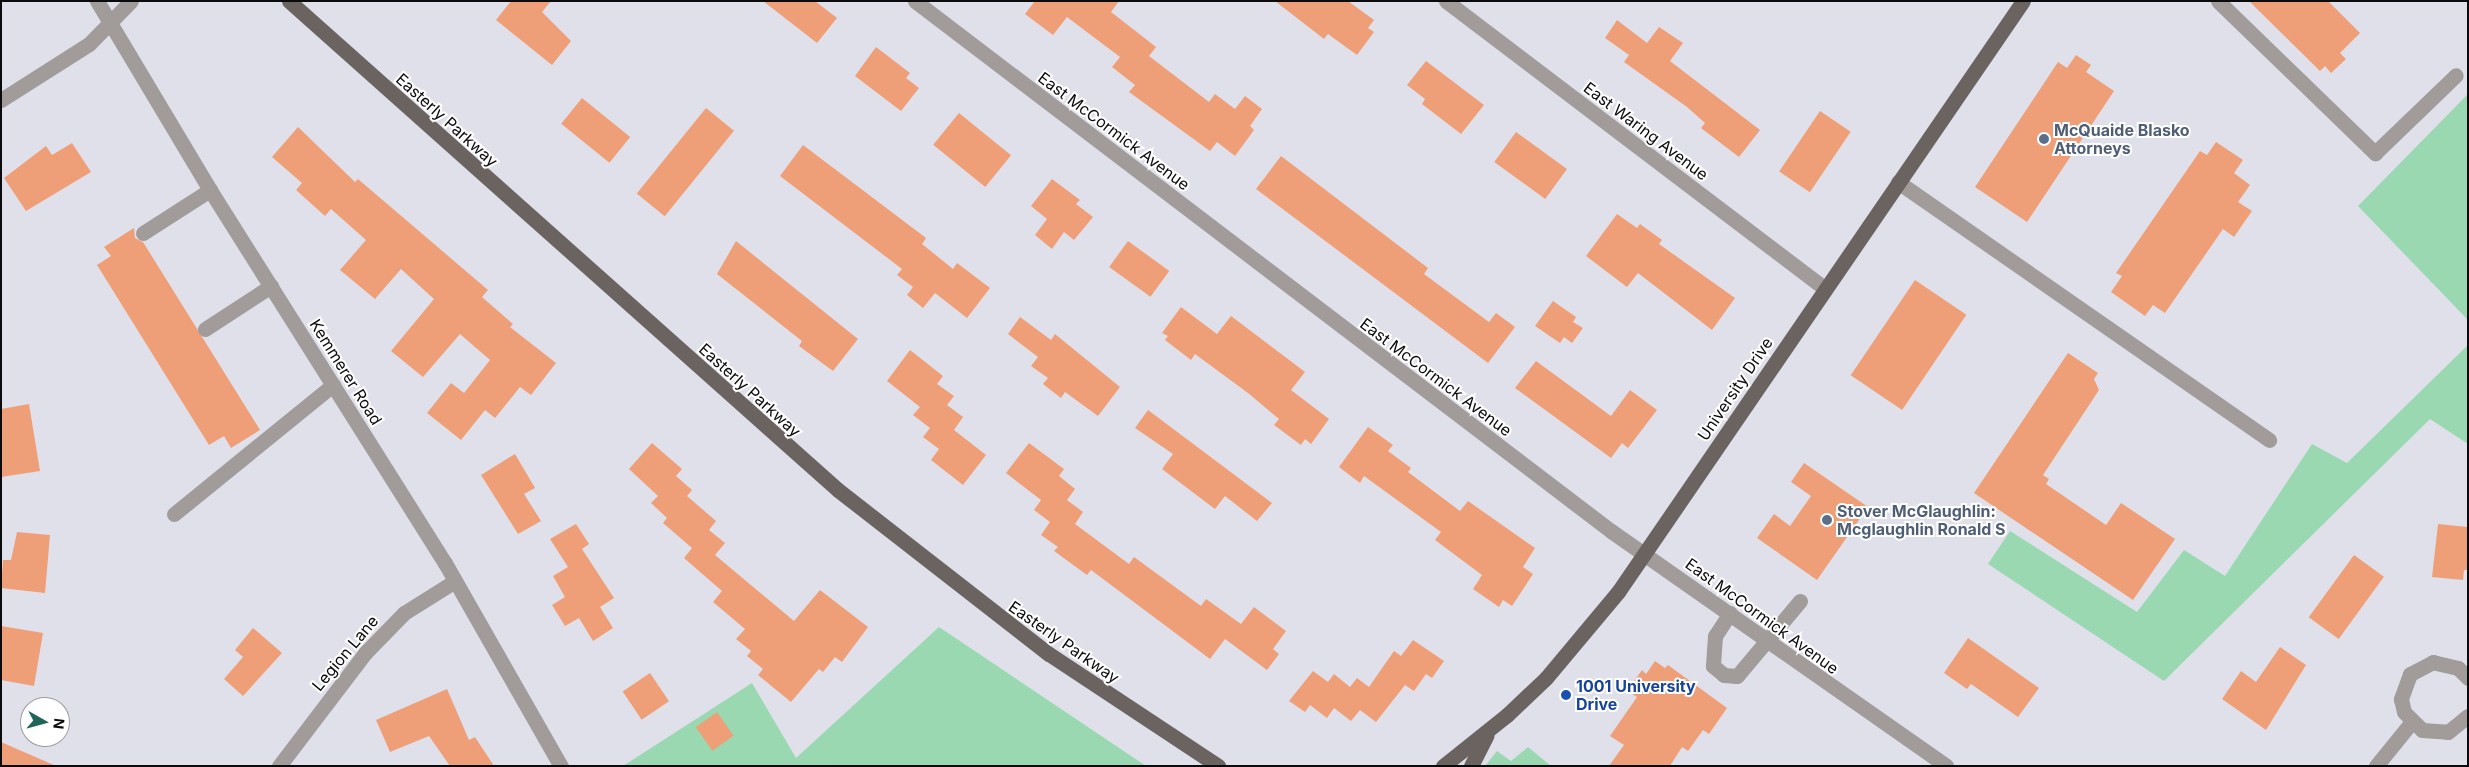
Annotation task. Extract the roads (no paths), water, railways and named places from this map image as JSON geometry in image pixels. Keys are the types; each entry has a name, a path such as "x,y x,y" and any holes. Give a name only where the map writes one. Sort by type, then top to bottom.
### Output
{"main road":[{"name":"Easterly Parkway","path":"289,1 815,471 994,613 1119,702 1218,766"},
{"name":"University Drive","path":"1443,766 1488,731 1546,678 1585,634 1645,555 2023,1"},
{"path":"1471,766 1488,731"}],"street":[{"name":"Kemmerer Road","path":"97,1 210,190 456,581 561,766"},
{"path":"1,100 89,44 111,25 132,1"},
{"name":"East McCormick Avenue","path":"915,1 1645,555 1946,766"},
{"name":"East Waring Avenue","path":"1446,1 1825,289"},
{"path":"2218,1 2375,153 2456,76"},
{"path":"1898,182 2269,440"},
{"path":"143,233 210,190"},
{"path":"204,329 271,286"},
{"path":"174,514 334,385"},
{"name":"Legion Lane","path":"279,766 378,640 404,613 456,581"},
{"path":"1730,613 1715,636 1713,666 1719,671 1737,676 1768,643 1800,600"},
{"path":"2468,678 2446,662 2420,666 2410,674 2401,698 2412,723 2422,730 2442,733 2460,726 2468,716"},
{"path":"2376,766 2412,723"}],"place":[{"name":"McQuaide Blasko Attorneys","path":"2044,139"},
{"name":"Stover McGlaughlin: Mcglaughlin Ronald S","path":"1827,520"},
{"name":"1001 University Drive","path":"1566,695"}]}
